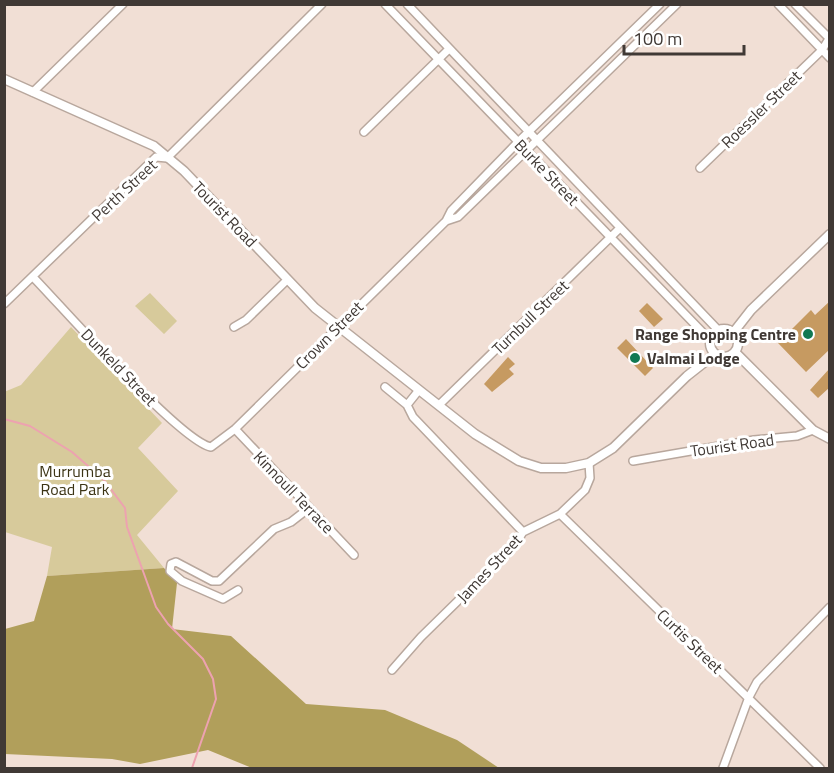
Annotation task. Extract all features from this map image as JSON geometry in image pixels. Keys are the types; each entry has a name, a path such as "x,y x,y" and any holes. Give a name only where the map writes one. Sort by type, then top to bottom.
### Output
{"street":[{"path":"33,92 123,4"},
{"name":"Perth Street","path":"5,302 33,278 153,159 167,158 322,4"},
{"name":"Burke Street","path":"384,4 710,340"},
{"name":"Burke Street","path":"407,4 719,330"},
{"name":"Crown Street","path":"211,447 235,429 446,221 451,211 518,142 660,4"},
{"name":"Crown Street","path":"446,221 458,217 677,4"},
{"path":"778,4 830,58"},
{"path":"795,4 829,38"},
{"name":"Roessler Street","path":"700,168 822,50 829,38"},
{"path":"364,132 449,49"},
{"name":"Tourist Road","path":"4,79 144,139 184,171 287,280 338,327 501,452 541,468 566,468 589,463"},
{"name":"Turnbull Street","path":"439,405 620,228"},
{"path":"733,333 751,310 830,234"},
{"name":"Dunkeld Street","path":"33,278 168,417 200,445 211,447"},
{"path":"234,327 246,320 287,280"},
{"path":"715,354 710,340 719,330 733,333"},
{"path":"715,354 727,357 735,352 738,344 733,333"},
{"path":"735,352 813,430 830,439"},
{"path":"589,463 613,448 687,376 715,354"},
{"path":"385,387 407,405 413,417 523,532"},
{"path":"407,405 419,390"},
{"name":"Kinnoull Terrace","path":"235,429 354,555"},
{"name":"Tourist Road","path":"633,461 754,440 797,436 813,430"},
{"name":"James Street","path":"392,670 421,637 515,545 523,532 560,513 585,490 591,478 589,463"},
{"path":"238,590 223,599 182,580 170,571 171,564 176,562 212,581 219,581 274,529 291,522 309,508"},
{"name":"Curtis Street","path":"560,513 820,768"},
{"path":"723,768 748,697 757,682 830,607"}],"green space":[{"path":"150,293 177,321 164,334 135,306"},
{"name":"Murrumba Road Park","path":"71,327 162,423 138,448 178,491 137,535 164,568 47,576 52,547 5,532 4,392 21,385"}],"shaded area":[{"path":"164,568 177,583 172,629 231,636 306,704 385,710 457,740 499,768 252,768 208,750 140,764 112,759 5,754 5,629 34,621 47,576"}],"building":[{"name":"Range Shopping Centre","path":"830,301 830,349 806,372 778,343 811,310 815,315"},
{"path":"647,303 663,319 654,327 639,311"},
{"name":"Valmai Lodge","path":"626,339 653,368 645,376 617,348"},
{"path":"508,357 515,364 509,369 514,374 492,392 484,384"},
{"path":"830,368 830,387 818,398 810,390"}],"waterway":[{"path":"4,419 30,426 72,452 104,480 125,508 127,527 156,607 168,624 203,659 213,679 216,699 192,768"}],"place":[{"name":"Range Shopping Centre","path":"808,334"},
{"name":"Valmai Lodge","path":"635,358"}]}
